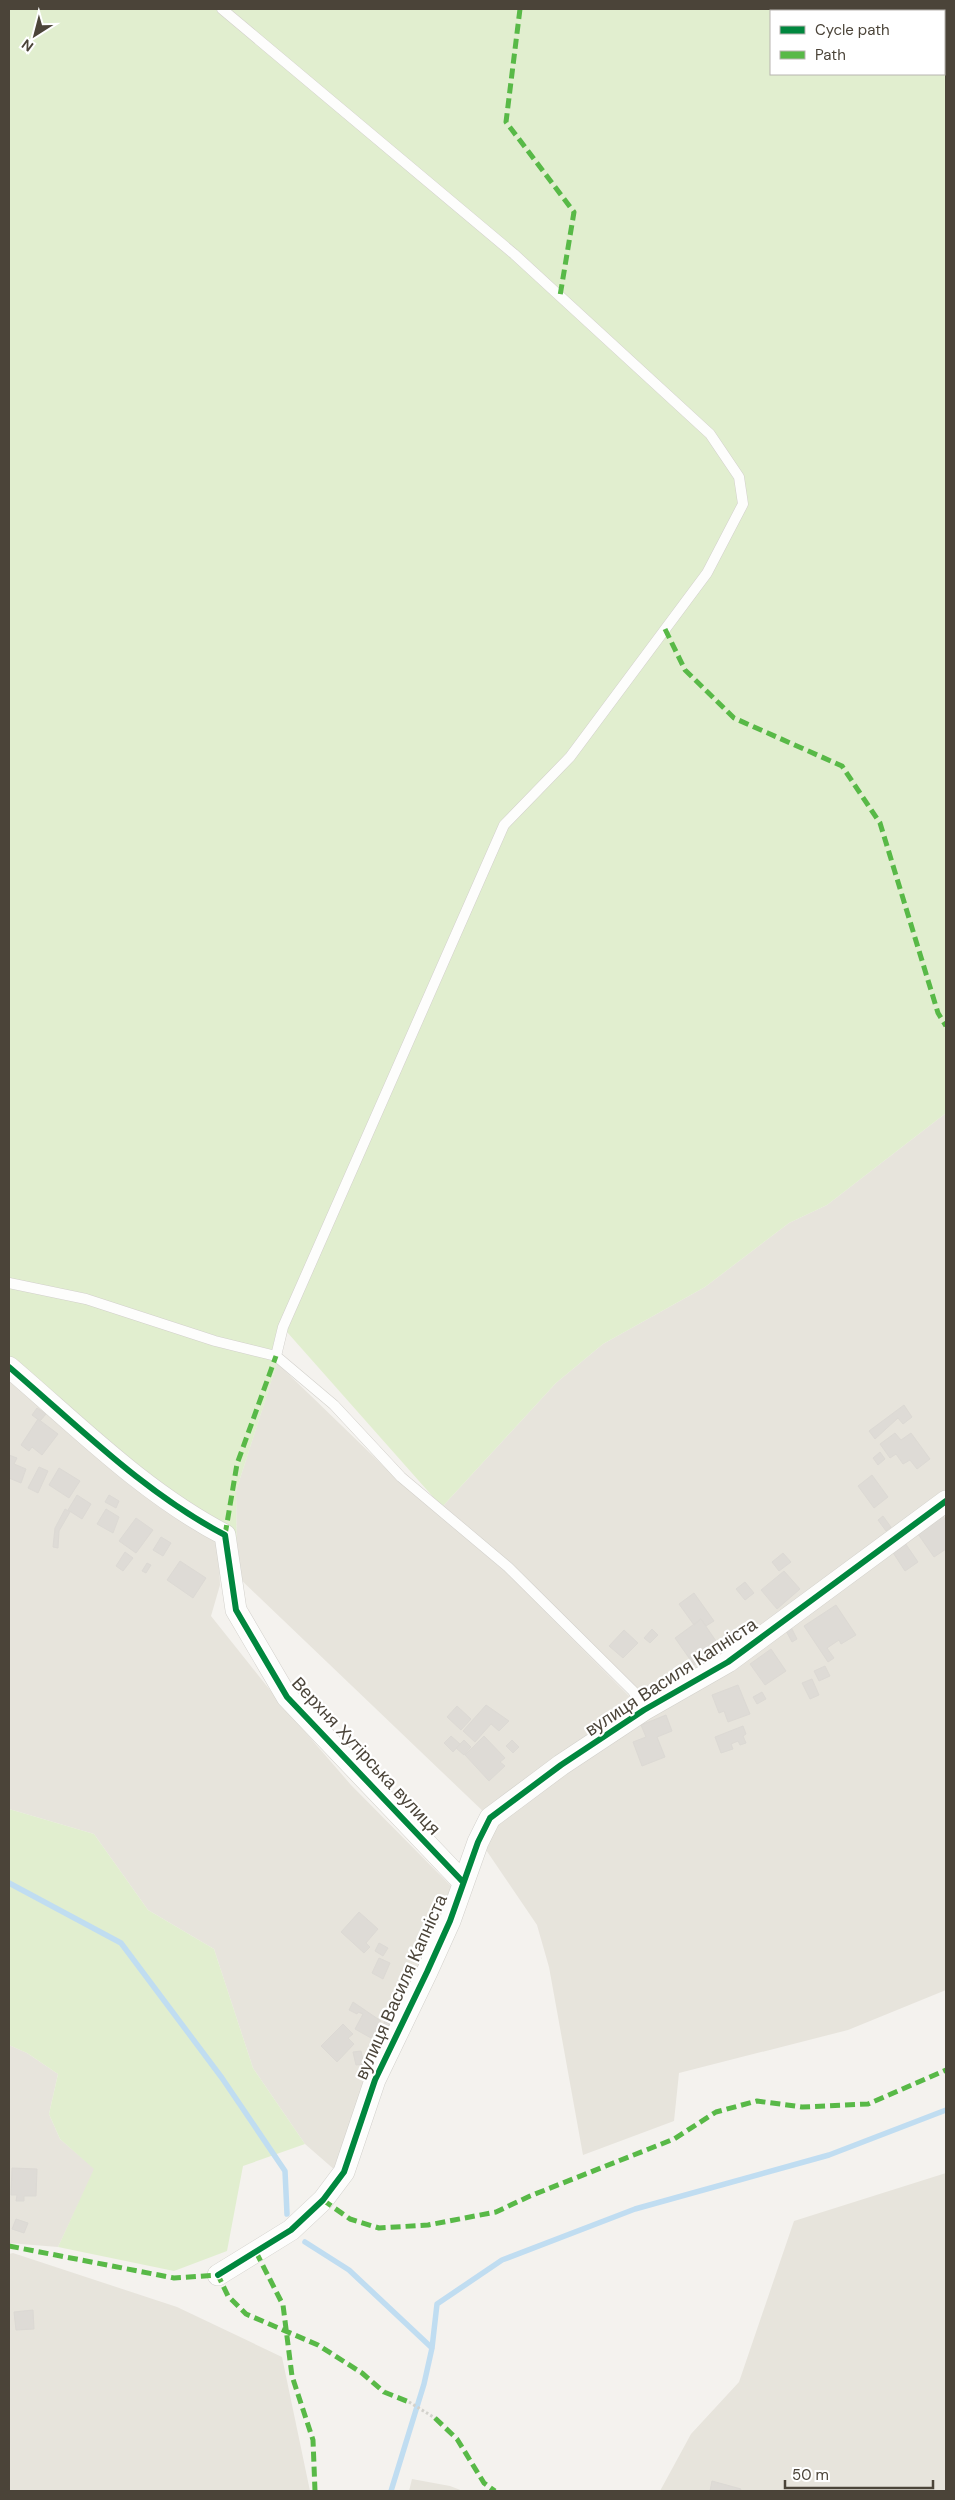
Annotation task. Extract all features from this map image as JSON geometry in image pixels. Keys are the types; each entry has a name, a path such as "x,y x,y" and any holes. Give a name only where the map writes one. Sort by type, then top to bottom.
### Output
{"street":[{"name":"Верхня Хутірська вулиця","path":"9,1367 146,1485 193,1519 226,1535 236,1610 287,1697 463,1882"},
{"name":"вулиця Василя Капніста","path":"218,2275 291,2230 323,2200 344,2172 375,2080 427,1972 478,1842 490,1818 561,1765 644,1710 728,1662 946,1501"}],"lane":[{"path":"222,9 514,254 710,434 740,477 743,504 707,573 576,749 504,825 283,1327 276,1356"},
{"path":"9,1283 86,1299 215,1341 276,1356 334,1405 402,1477 508,1567 632,1691 644,1710"}],"path":[{"path":"409,2402 435,2418"}],"shaded area":[{"path":"946,1113 946,1494 725,1659 654,1700 636,1689 442,1507 556,1383 603,1344 705,1287 789,1223 827,1205"},
{"path":"277,1363 402,1484 508,1574 630,1697 631,1712 488,1816 237,1576 236,1491"},
{"path":"9,1372 218,1540 220,1585 211,1616 282,1705 351,1785 454,1889 336,2171 305,2144 253,2068 214,1949 148,1910 94,1834 9,1809"},
{"path":"946,1506 946,1990 848,2030 679,2073 674,2121 583,2155 549,1967 537,1925 482,1844 503,1813"},
{"path":"9,2045 27,2053 58,2074 49,2114 60,2139 95,2169 58,2247 9,2243"},
{"path":"946,2173 946,2491 660,2491 691,2434 739,2382 794,2221"},
{"path":"13,2253 177,2307 282,2357 310,2491 9,2491 9,2254"},
{"path":"412,2479 450,2486 463,2491 409,2491"}],"green space":[{"path":"9,9 946,9 946,1113 827,1205 789,1223 705,1287 603,1344 556,1383 442,1507 287,1332 236,1491 237,1576 218,1540 9,1372"},
{"path":"9,1809 94,1834 148,1910 214,1949 253,2068 305,2144 243,2166 227,2251 174,2271 58,2247 94,2169 60,2139 49,2114 58,2074 27,2053 9,2045"}],"building":[{"path":"904,1405 912,1417 903,1424 898,1418 875,1439 869,1431"},
{"path":"37,1408 46,1414 40,1421 32,1415"},
{"path":"38,1419 58,1434 42,1455 32,1447 29,1451 21,1445"},
{"path":"895,1433 901,1440 911,1433 930,1459 917,1469 910,1460 903,1464 896,1454 890,1458 880,1444"},
{"path":"880,1452 885,1459 878,1465 873,1458"},
{"path":"9,1455 17,1458 14,1464 26,1469 21,1483 9,1478"},
{"path":"39,1467 48,1471 38,1493 28,1488"},
{"path":"59,1468 80,1481 69,1498 49,1485"},
{"path":"872,1475 888,1497 874,1508 858,1486"},
{"path":"77,1495 91,1504 82,1519 68,1510"},
{"path":"109,1495 119,1501 116,1508 105,1502"},
{"path":"65,1509 70,1512 59,1531 58,1548 53,1547 55,1528"},
{"path":"106,1509 119,1517 113,1533 97,1524"},
{"path":"883,1516 891,1527 886,1531 878,1520"},
{"path":"943,1516 946,1521 946,1549 934,1557 918,1534"},
{"path":"136,1518 153,1530 136,1553 119,1541"},
{"path":"161,1537 171,1543 163,1556 153,1550"},
{"path":"905,1543 918,1562 905,1571 892,1551"},
{"path":"125,1552 133,1558 123,1571 116,1566"},
{"path":"783,1553 791,1562 779,1571 772,1562"},
{"path":"180,1561 206,1578 193,1598 167,1580"},
{"path":"147,1563 151,1565 146,1573 142,1571"},
{"path":"784,1571 800,1589 777,1609 761,1590"},
{"path":"745,1582 754,1593 745,1600 736,1589"},
{"path":"694,1593 714,1621 706,1626 701,1619 694,1625 679,1604"},
{"path":"836,1605 856,1635 841,1644 839,1640 827,1648 834,1658 828,1662 804,1626"},
{"path":"701,1619 720,1647 694,1665 675,1638"},
{"path":"791,1627 797,1639 792,1642 785,1629"},
{"path":"652,1629 658,1635 650,1643 644,1638"},
{"path":"624,1630 638,1643 623,1658 609,1646"},
{"path":"771,1649 786,1671 765,1685 750,1664"},
{"path":"825,1666 830,1676 819,1681 814,1671"},
{"path":"812,1679 819,1695 810,1699 802,1683"},
{"path":"738,1685 750,1714 728,1722 724,1711 719,1713 712,1695"},
{"path":"762,1692 766,1699 757,1704 753,1697"},
{"path":"486,1705 509,1721 499,1731 491,1724 475,1742 463,1731"},
{"path":"457,1706 471,1719 461,1730 447,1717"},
{"path":"666,1715 672,1731 657,1737 665,1757 642,1766 633,1742 646,1737 641,1725"},
{"path":"743,1726 746,1734 743,1736 746,1743 740,1745 738,1741 731,1744 733,1749 721,1753 715,1737"},
{"path":"451,1736 460,1744 453,1752 444,1743"},
{"path":"484,1736 505,1758 500,1762 505,1766 489,1781 465,1755"},
{"path":"464,1740 471,1747 464,1755 456,1748"},
{"path":"512,1740 519,1747 513,1753 506,1746"},
{"path":"359,1912 378,1929 366,1943 370,1947 364,1953 341,1932"},
{"path":"379,1943 388,1948 383,1956 375,1951"},
{"path":"379,1958 390,1963 383,1979 372,1973"},
{"path":"353,2002 381,2021 371,2038 355,2029 363,2014 358,2012 357,2014 349,2010"},
{"path":"385,2021 392,2024 384,2039 378,2036"},
{"path":"343,2024 353,2034 348,2038 354,2044 337,2062 321,2046"},
{"path":"369,2049 377,2053 373,2063 364,2058"},
{"path":"361,2051 364,2064 356,2065 353,2052"},
{"path":"12,2168 37,2169 36,2196 24,2196 24,2201 16,2201 17,2195 11,2195"},
{"path":"16,2219 28,2223 24,2233 12,2229"},
{"path":"33,2310 34,2329 16,2330 14,2312"},
{"path":"712,2481 741,2489 740,2491 710,2491"}],"waterway":[{"path":"9,1883 121,1943 222,2078 285,2171 287,2214"},
{"path":"391,2491 424,2384 432,2348 437,2304 502,2260 635,2209 829,2155 946,2110"},
{"path":"305,2242 349,2270 432,2348"}],"marked path":[{"path":"520,9 506,122 574,212 560,296"},
{"path":"665,629 685,670 734,718 842,766 880,823 938,1013 946,1026"},
{"path":"225,1535 237,1464 276,1356"},
{"path":"323,2200 350,2219 379,2228 428,2225 496,2212 530,2196 674,2139 716,2112 757,2101 802,2107 868,2104 946,2070"},
{"path":"9,2246 174,2278 218,2275 228,2296 246,2314 318,2345 362,2373 384,2392 409,2402"},
{"path":"256,2252 283,2305 292,2376 313,2440 315,2491"},
{"path":"435,2418 457,2439 484,2483 495,2491"}],"cycle path":[{"path":"9,1367 139,1479 195,1518 225,1535 236,1610 287,1697 463,1882"},
{"path":"218,2275 291,2230 323,2200 344,2172 375,2080 450,1921 478,1842 490,1818 561,1765 644,1710 728,1662 946,1501"}]}
